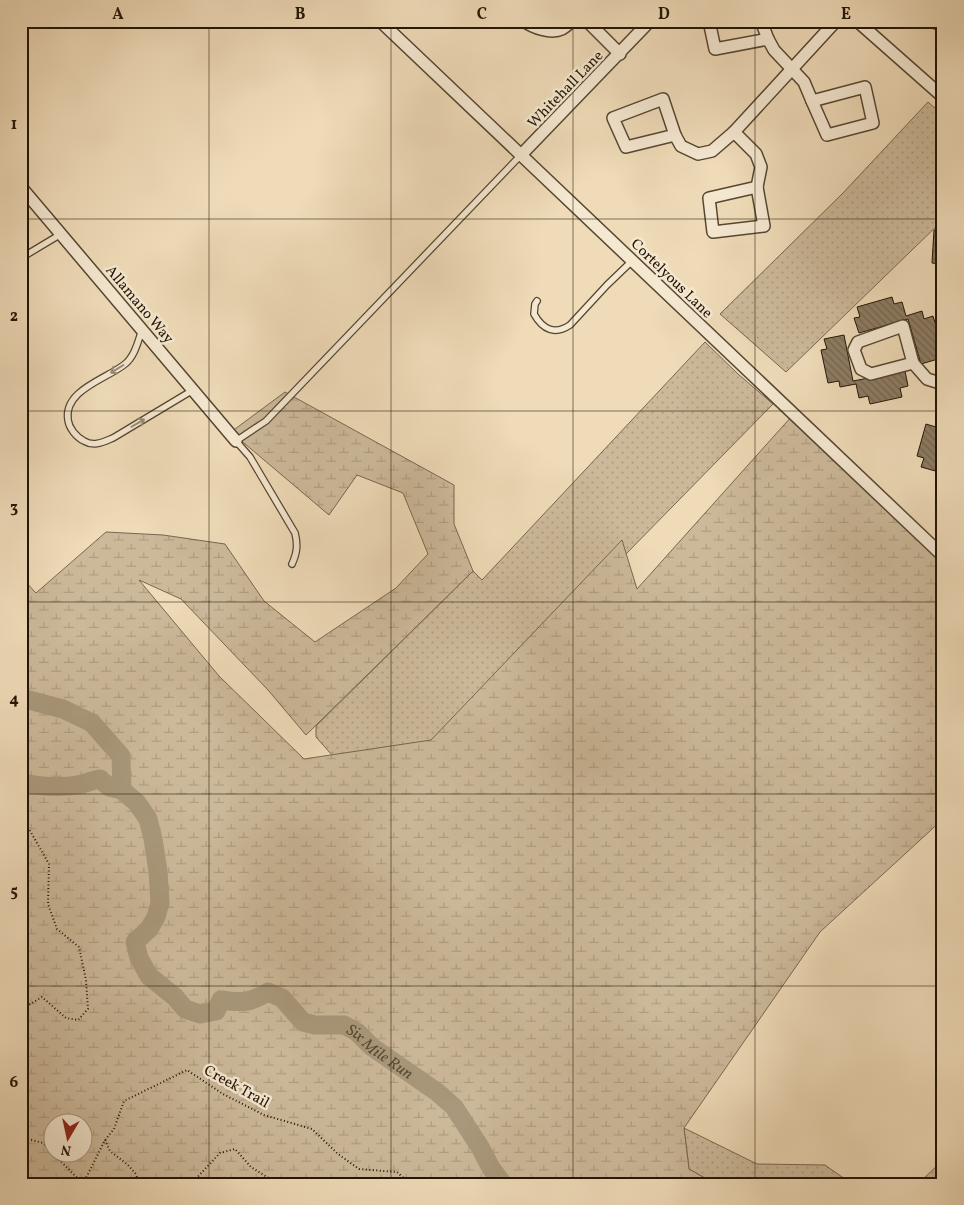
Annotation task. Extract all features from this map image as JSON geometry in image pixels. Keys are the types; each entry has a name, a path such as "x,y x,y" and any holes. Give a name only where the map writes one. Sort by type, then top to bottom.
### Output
{"street":[{"name":"Cortelyous Lane","path":"380,21 943,556"},
{"path":"524,21 536,28 554,31 562,29 571,21"},
{"path":"587,21 620,54"},
{"name":"Whitehall Lane","path":"521,155 650,21"},
{"path":"709,21 715,49 768,39"},
{"path":"761,21 774,50 804,82 812,101 827,135 873,123 865,87 812,101"},
{"path":"675,135 626,148 613,118 663,99 675,135 681,146 698,154 712,151 734,132 836,21"},
{"path":"857,21 943,96"},
{"path":"936,21 936,23 941,21"},
{"path":"734,132 756,154 761,167 757,187 764,226 713,232 709,198 757,187"},
{"name":"Allamano Way","path":"21,187 236,441"},
{"path":"914,363 871,374 860,369 854,350 858,342 903,326 914,363 927,379 943,384"}],"lane":[{"path":"292,564 297,552 295,533 250,457 236,441 266,421 521,155"},
{"path":"21,258 61,234"},
{"path":"537,301 534,314 544,327 550,330 564,329 576,320 607,285 632,261"},
{"path":"142,330 135,350 126,364 77,395 70,403 67,413 68,422 73,431 86,442 99,444 113,438 193,390"}],"path":[{"path":"21,815 49,864 48,904 57,929 79,947 86,980 88,1008 78,1020 66,1018 42,997 27,1006 21,1028"},
{"name":"Creek Trail","path":"21,1137 43,1143 83,1184 105,1140 114,1129 124,1101 187,1070 223,1094 264,1115 312,1129 338,1154 360,1169 397,1172 410,1184"},
{"path":"105,1140 110,1152 128,1165 135,1173 140,1184"},
{"path":"191,1184 220,1154 235,1149 251,1167 278,1184"}],"green space":[{"path":"928,102 943,115 943,220 786,372 720,314 843,193"},
{"path":"705,342 773,404 378,807 316,737 316,726 473,571 482,580"},
{"path":"285,392 454,485 454,524 473,571 306,735 268,690 181,599 139,580 219,676 304,759 431,740 622,540 637,589 792,416 943,559 943,819 820,932 684,1128 689,1169 718,1184 21,1184 21,577 36,593 106,532 163,535 225,544 264,601 315,642 396,588 428,554 403,493 357,475 329,515 231,432"},
{"path":"684,1128 757,1164 825,1165 852,1184 718,1184 689,1169"},
{"path":"943,1160 943,1184 918,1184"}],"building":[{"path":"943,221 943,272 941,272 941,264 932,263 934,230 942,231"},
{"path":"892,297 894,304 902,302 906,316 922,311 924,319 933,316 943,349 936,351 938,359 921,364 908,319 859,333 854,318 860,317 857,307"},
{"path":"844,335 853,381 905,371 908,386 900,388 902,397 870,404 868,396 859,398 856,384 840,387 839,381 828,383 821,350 827,349 824,339"},
{"path":"938,419 943,421 943,458 939,472 921,467 924,458 917,456 926,424 936,427"}],"waterway":[{"name":"Six Mile Run","path":"21,698 63,709 92,723 121,756 122,790"},
{"name":"Six Mile Run","path":"21,783 63,786 100,779 109,787 122,790 137,803 148,819 153,839 160,903 156,917 149,929 135,942 139,958 149,976 175,997 185,1009 200,1014 216,1011 221,1000 246,1001 268,992 282,998 303,1022 315,1025 344,1025 357,1032 372,1047 437,1092 454,1107 491,1168 503,1184"}]}
